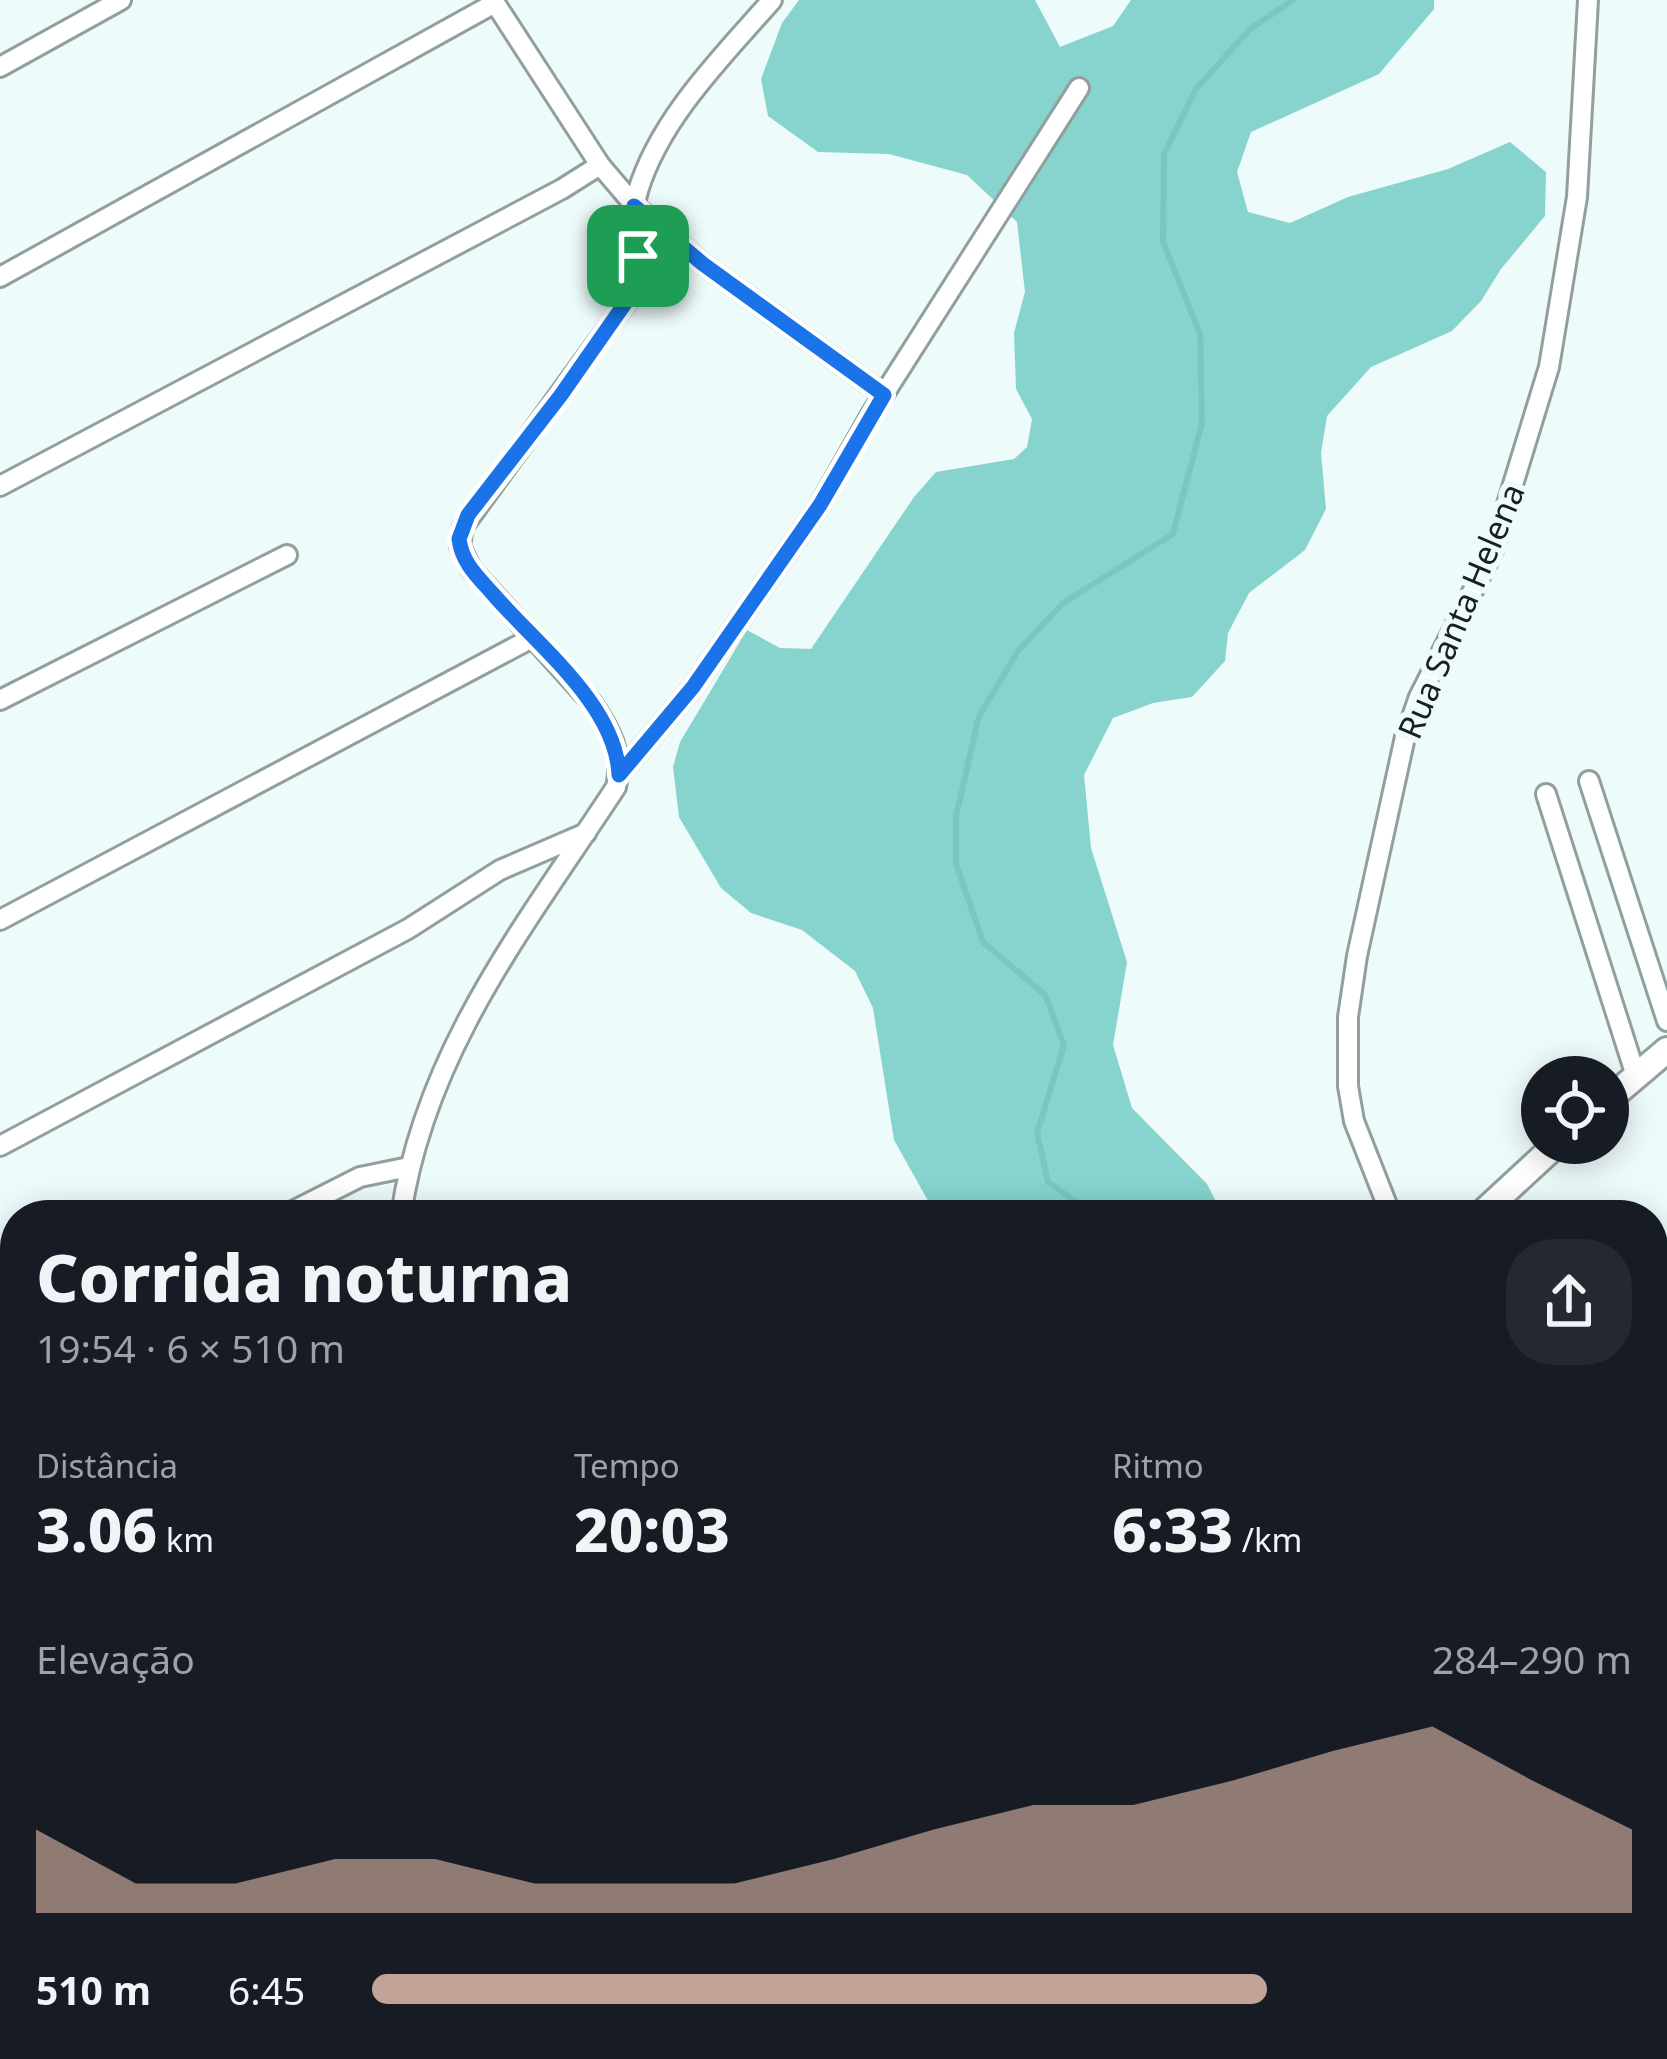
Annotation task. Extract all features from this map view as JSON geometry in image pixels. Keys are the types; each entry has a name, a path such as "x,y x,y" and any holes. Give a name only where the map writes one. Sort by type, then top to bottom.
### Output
{"street":[{"path":"0,67 122,0"},
{"path":"404,1200 409,1167 448,1052 616,787 619,775 607,725 471,569 459,539 468,515 633,292 639,271 634,206 644,176 693,92 772,0"},
{"name":"Rua Santa Helena","path":"1385,1200 1354,1120 1348,1086 1348,1017 1358,956 1405,736 1419,697 1492,553 1549,367 1577,197 1588,0"},
{"path":"0,277 494,2 600,165 634,206 703,264 884,395"},
{"path":"619,775 682,701 820,505 884,395 1079,88"},
{"path":"0,486 600,165"},
{"path":"0,700 287,555"},
{"path":"0,920 532,638"},
{"path":"1589,781 1667,1021"},
{"path":"1546,794 1636,1076"},
{"path":"0,1146 408,929 500,869 586,833"},
{"path":"1629,1082 1667,1050"},
{"path":"1496,1200 1535,1164"},
{"path":"315,1200 360,1177 409,1167"}],"shaded area":[{"path":"799,0 1035,0 1060,47 1113,26 1131,0 1434,0 1434,9 1379,74 1251,132 1237,172 1248,212 1290,223 1348,197 1448,169 1510,142 1546,172 1545,216 1481,301 1452,331 1371,367 1327,416 1321,453 1326,509 1305,550 1249,593 1228,633 1225,661 1192,697 1153,703 1113,718 1084,775 1091,848 1127,962 1113,1045 1132,1108 1207,1184 1215,1200 928,1200 894,1140 873,1008 855,971 802,930 751,913 721,888 679,817 673,767 680,742 747,630 780,648 811,649 936,472 1014,459 1027,447 1032,419 1016,389 1014,333 1025,292 1017,222 967,175 889,154 818,152 768,116 761,79 782,23"}],"waterway":[{"path":"1073,1200 1048,1182 1037,1133 1064,1045 1045,995 983,942 956,864 956,816 979,716 1018,651 1063,603 1173,534 1202,423 1200,334 1163,242 1164,154 1196,89 1250,29 1293,0"}],"route":[{"path":"634,206 703,264 884,395 820,505 693,687 619,775 607,725 471,569 459,539 468,515 633,292 638,256 634,206"}]}
